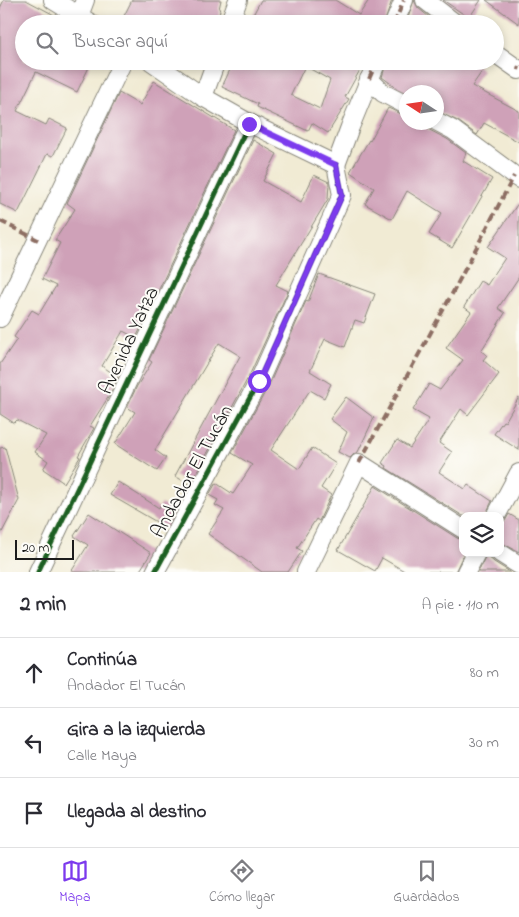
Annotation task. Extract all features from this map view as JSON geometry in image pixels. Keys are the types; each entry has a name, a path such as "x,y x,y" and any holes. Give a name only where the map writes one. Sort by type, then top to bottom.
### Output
{"street":[{"path":"52,0 85,13"},
{"path":"232,15 238,0"},
{"path":"398,15 404,0"},
{"path":"425,0 444,15"},
{"path":"504,59 519,69"},
{"path":"0,318 119,70"},
{"path":"164,70 203,97 249,124 336,165 373,70"},
{"path":"203,97 213,70"},
{"path":"369,79 384,93 399,101"},
{"name":"Avenida Yatza","path":"38,572 249,124"},
{"path":"444,125 519,179"},
{"name":"Andador El Tucán","path":"155,572 259,381 275,346 342,195 336,165"},
{"path":"306,572 359,463 459,526"},
{"path":"498,512 519,473"},
{"path":"504,556 519,565"},
{"path":"466,572 474,557"}],"building":[{"path":"4,0 26,0 54,15 15,15 15,70 88,70 77,92 36,72 17,111 46,125 49,119 67,128 53,156 47,154 18,213 0,204 0,8"},
{"path":"132,0 221,0 219,15 124,15"},
{"path":"261,0 335,0 359,15 253,15"},
{"path":"369,0 392,0 387,15 359,15"},
{"path":"414,0 418,8 427,15 409,15"},
{"path":"443,0 481,0 471,15 465,15"},
{"path":"486,0 519,0 519,24"},
{"path":"230,70 303,70 291,95 320,109 330,80 312,70 360,70 345,97 349,99 328,133 312,123 308,131 257,107 258,104 222,87"},
{"path":"384,70 483,70 472,86 519,111 519,142 484,123 477,135 458,121 444,115 444,85 399,85 398,89 382,77"},
{"path":"154,81 234,130 136,338 123,331 102,366 118,377 109,396 90,426 94,428 78,456 80,457 64,483 43,469 48,461 35,452 46,435 17,420 14,423 0,414 0,364 17,339 14,337 32,310 39,314 56,286 42,279 60,243 55,240 75,209 67,203 119,93 140,105"},
{"path":"388,108 399,113 399,130 430,130 447,139 466,153 463,161 492,179 452,248 429,234 442,213 407,191 392,219 365,204 374,188 350,172"},
{"path":"253,140 277,154 263,181 301,202 314,175 329,182 328,199 276,285 288,291 249,376 190,485 175,476 240,356 219,343 155,450 166,458 157,471 115,444 135,412 127,407 152,362 149,360"},
{"path":"519,202 519,277 498,308 505,313 481,351 487,355 483,360 499,374 468,415 461,409 439,443 452,452 439,472 465,489 468,485 492,501 487,512 459,512 459,514 386,468 387,466 382,463 397,440 410,448 429,419 413,410 429,384 440,390 463,360 446,348 471,312 464,307 480,281 487,285 505,258 488,247"},
{"path":"319,274 375,294 364,323 355,320 345,347 325,339 310,371 331,384 324,398 310,390 271,450 299,469 312,448 336,464 321,488 331,495 319,521 316,519 297,548 302,551 288,572 262,572 208,534 224,510 215,505 218,500 209,495 216,483 233,494 252,465 232,453 269,385"},
{"path":"346,397 374,418 358,452 350,458 338,452 347,432 330,419"},
{"path":"519,397 519,450 494,434 503,421 505,422"},
{"path":"5,447 19,500 0,536 0,448"},
{"path":"118,482 159,508 161,504 175,512 167,528 110,495"},
{"path":"375,486 459,539 459,557 462,557 455,572 406,572 382,558 375,571 338,550"},
{"path":"89,513 151,553 139,572 71,572 88,545 74,536"},
{"path":"509,514 519,520 519,552 504,544 505,521"},
{"path":"485,557 488,557 510,572 478,572"}],"marked path":[{"path":"398,15 404,0"},
{"path":"518,70 519,66"},
{"path":"369,79 373,70"},
{"path":"359,463 452,294 514,176"},
{"path":"0,221 38,240"}],"cycle path":[{"path":"38,572 249,123"},
{"path":"155,572 259,381 342,195 336,165"}],"route":[{"path":"249,124 336,165 342,195 259,381"}]}
